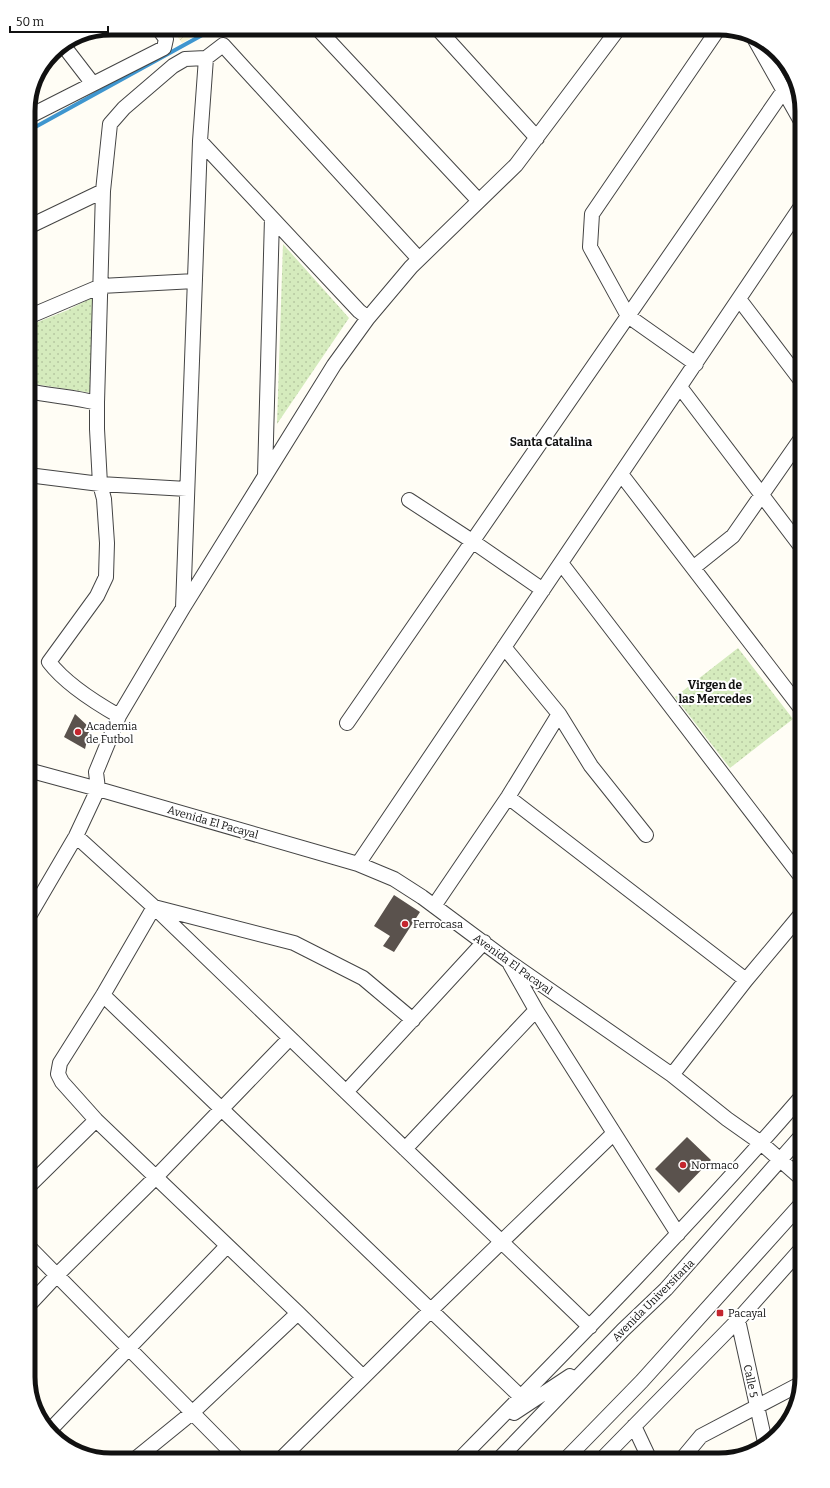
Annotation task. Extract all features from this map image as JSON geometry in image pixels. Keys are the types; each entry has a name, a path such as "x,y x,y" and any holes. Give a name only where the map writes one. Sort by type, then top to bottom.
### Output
{"street":[{"path":"35,113 164,48 162,35"},
{"path":"163,35 185,59"},
{"path":"324,35 479,201"},
{"path":"443,35 537,138"},
{"path":"35,906 76,836 98,789 96,772 119,716 183,608 334,365 368,318 411,267 516,165 614,35"},
{"path":"696,364 628,316 590,246 592,214 714,35"},
{"path":"119,716 102,706 56,672 49,662 97,596 106,577 107,543 104,499 100,484 97,403 103,191 110,124 124,108 173,66 185,59 206,58 223,45 419,259"},
{"path":"759,47 795,110"},
{"path":"67,50 93,84"},
{"path":"183,608 200,141 206,58"},
{"path":"347,723 784,90"},
{"path":"200,141 359,311 368,318"},
{"path":"35,224 103,191"},
{"path":"358,864 795,216"},
{"path":"265,476 272,218"},
{"path":"35,314 101,286 195,281"},
{"path":"739,299 795,373"},
{"path":"680,387 795,539"},
{"path":"35,392 97,403"},
{"path":"693,568 734,536 795,446"},
{"path":"621,474 795,701"},
{"path":"35,476 100,484 187,489"},
{"path":"409,500 543,590"},
{"path":"561,563 795,869"},
{"path":"504,647 559,714 591,766 646,835"},
{"path":"434,906 508,797 559,714"},
{"name":"Avenida El Pacayal","path":"35,772 358,864 394,880 434,906 508,961 672,1075 727,1119 761,1143 795,1173"},
{"path":"508,797 746,980"},
{"path":"76,836 154,907 590,1327"},
{"path":"154,907 103,994 60,1063 58,1074 62,1082 96,1120 363,1377"},
{"path":"154,907 294,943 363,978 413,1020"},
{"path":"672,1075 746,980 795,921"},
{"path":"346,1092 484,942"},
{"path":"508,961 536,1010 678,1234"},
{"path":"103,994 521,1397"},
{"path":"405,1149 536,1010"},
{"path":"35,1299 155,1178 290,1038"},
{"path":"466,1453 590,1327 678,1234 795,1104"},
{"path":"35,1180 96,1120"},
{"path":"287,1453 430,1310 614,1133"},
{"name":"Avenida Universitaria","path":"505,1453 622,1330 666,1290 795,1143"},
{"path":"572,1453 642,1381 795,1211"},
{"path":"54,1426 228,1246"},
{"path":"35,1253 232,1453"},
{"path":"608,1453 738,1320 795,1256"},
{"path":"143,1453 193,1412 298,1313"},
{"name":"Calle 5","path":"738,1320 764,1438"},
{"path":"492,1426 591,1363"},
{"path":"687,1453 701,1436 794,1387"},
{"path":"634,1426 647,1453"}],"shaded area":[{"path":"176,35 196,35 182,43"}],"green space":[{"path":"283,244 349,318 277,424"},
{"path":"95,296 92,393 35,384 35,323 68,310"},
{"path":"738,648 793,719 730,768 675,697"}],"building":[{"name":"Academia de Futbol","path":"75,714 90,728 85,749 64,737"},
{"path":"394,895 420,912 394,952 383,946 390,936 374,926"},
{"name":"Normaco","path":"687,1137 711,1160 679,1193 655,1169"}],"waterway":[{"path":"35,127 202,35"}],"place":[{"name":"Academia de Futbol","path":"78,732"},
{"name":"Ferrocasa","path":"405,924"},
{"name":"Normaco","path":"683,1165"},
{"name":"Pacayal","path":"720,1313"}],"district":[{"name":"Santa Catalina","path":"551,442"},
{"name":"Virgen de las Mercedes","path":"715,692"}]}
